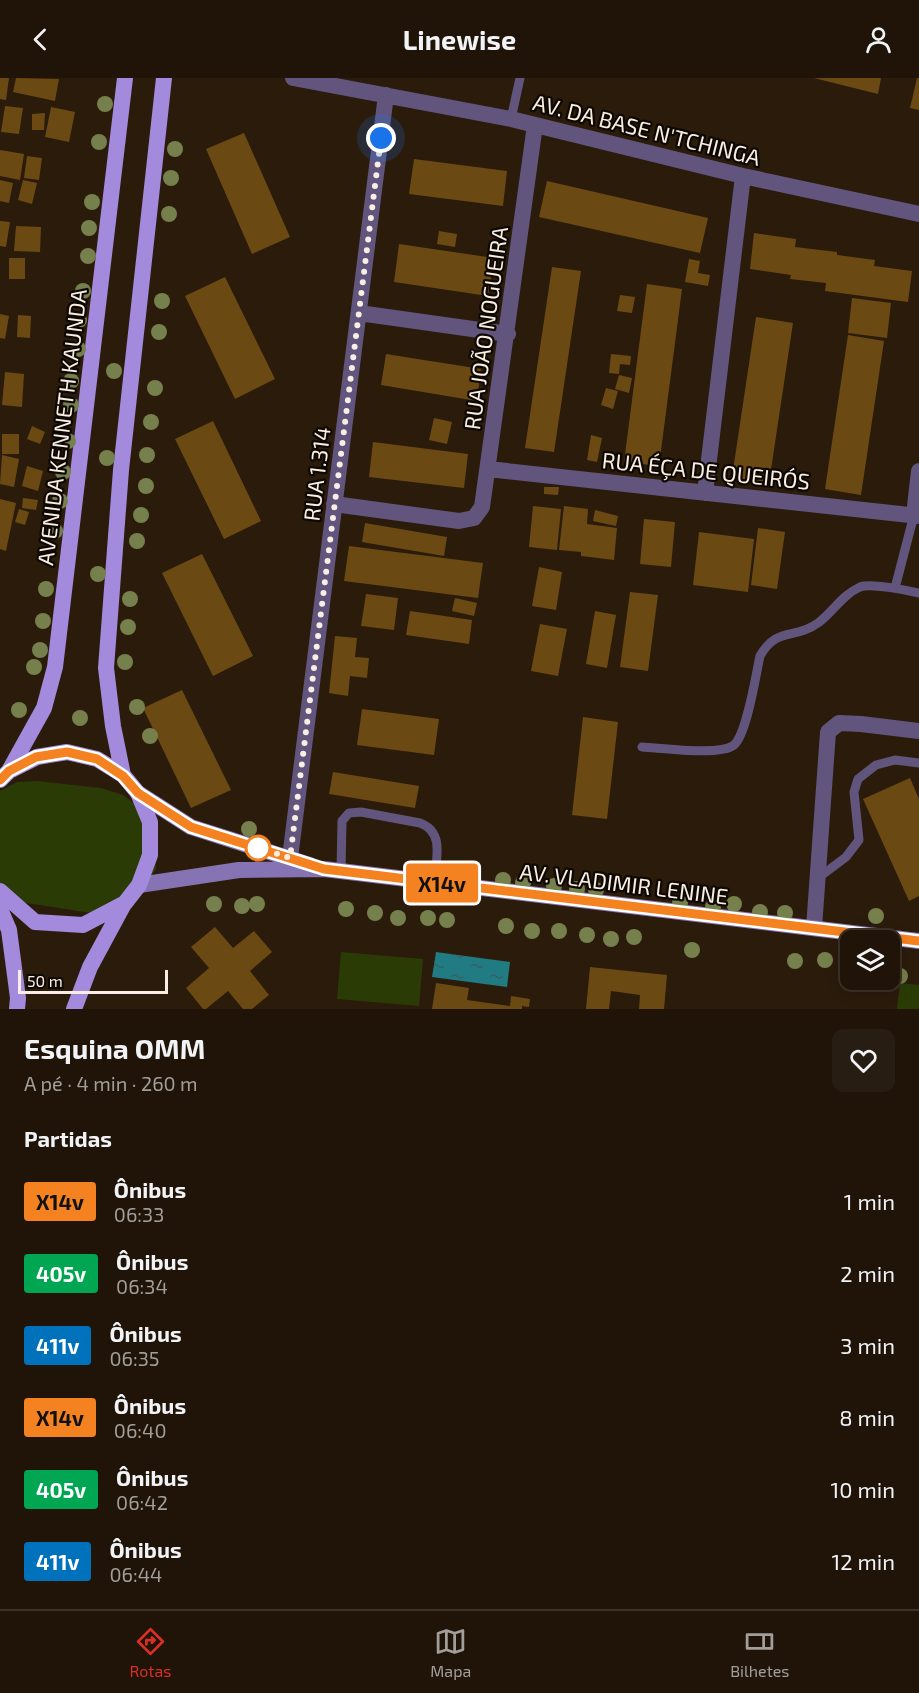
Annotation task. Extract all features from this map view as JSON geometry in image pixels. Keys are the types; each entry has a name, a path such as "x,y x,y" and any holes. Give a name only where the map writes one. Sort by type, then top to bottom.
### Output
{"main road":[{"name":"AVENIDA KENNETH KAUNDA","path":"5,776 44,708 55,667 125,78"},
{"path":"123,776 113,726 106,668 121,470 164,78"},
{"path":"5,776 36,757 67,752 97,759 123,776 138,793 150,822 150,855 139,885 125,903 90,967 74,1009"},
{"name":"AV. VLADIMIR LENINE","path":"138,793 191,827 291,864 919,941"},
{"name":"AV. VLADIMIR LENINE","path":"139,885 291,864"},
{"path":"0,891 35,922 83,926 125,903"},
{"path":"0,909 9,930 6,950 18,998 17,1009"}],"street":[{"name":"AV. DA BASE N'TCHINGA","path":"293,78 511,119 743,176 919,214"},
{"name":"RUA 1.314","path":"291,864 386,94"},
{"name":"RUA JOÃO NOGUEIRA","path":"334,504 459,521 474,518 482,507 508,334 535,125"},
{"path":"705,493 743,176"},
{"path":"358,313 508,334"},
{"name":"RUA ÉÇA DE QUEIRÓS","path":"488,469 916,516"},
{"path":"916,516 919,471"},
{"path":"814,928 828,732 839,723 919,731"}],"lane":[{"path":"511,119 520,78"},
{"path":"895,588 916,516"},
{"path":"642,747 720,751 735,744 744,729 760,656 765,646 774,638 805,631 819,623 844,597 861,586 919,592"},
{"path":"818,878 846,856 859,840 854,792 858,779 876,765 895,760 919,763"},
{"path":"341,871 342,821 349,813 361,812 430,826 437,837 434,882"}],"green space":[{"path":"36,781 101,788 123,795 139,807 156,843 156,869 142,890 91,913 20,902 0,890 0,791 17,782"},
{"path":"341,952 423,959 419,1006 337,999"},
{"path":"900,983 919,985 919,1009 897,1009"}],"water":[{"path":"436,952 510,962 507,987 432,977"}],"building":[{"path":"0,78 9,78 6,100 0,99"},
{"path":"16,78 59,79 55,101 13,92"},
{"path":"814,78 881,78 878,94"},
{"path":"917,78 919,78 919,110 910,108"},
{"path":"5,106 23,108 19,134 1,132"},
{"path":"51,107 75,112 69,142 45,137"},
{"path":"45,113 44,130 32,130 32,114"},
{"path":"244,133 290,237 252,254 206,149"},
{"path":"0,150 24,154 20,180 0,176"},
{"path":"27,156 42,158 39,180 24,178"},
{"path":"414,159 507,171 503,206 409,194"},
{"path":"0,180 13,183 9,203 0,201"},
{"path":"23,180 37,183 32,204 18,200"},
{"path":"547,181 708,218 700,253 539,217"},
{"path":"0,221 10,222 6,247 0,246"},
{"path":"16,226 41,227 40,252 14,251"},
{"path":"439,231 457,234 455,247 437,244"},
{"path":"754,233 796,239 795,247 837,252 837,255 875,260 874,266 912,271 908,302 825,291 826,283 790,279 791,275 750,269"},
{"path":"399,244 494,258 488,296 394,282"},
{"path":"9,258 25,258 25,279 9,279"},
{"path":"689,259 700,261 698,273 710,275 708,286 685,282"},
{"path":"552,267 581,271 554,452 525,448"},
{"path":"225,277 275,379 235,399 185,296"},
{"path":"647,284 682,289 659,466 624,462"},
{"path":"620,295 635,297 632,313 617,311"},
{"path":"852,298 891,303 887,338 848,333"},
{"path":"0,314 9,316 5,339 0,338"},
{"path":"18,315 31,316 30,338 17,337"},
{"path":"756,317 793,323 769,483 732,477"},
{"path":"848,335 884,341 861,495 825,489"},
{"path":"386,354 481,369 477,401 381,385"},
{"path":"611,354 631,356 630,365 620,364 619,374 609,373"},
{"path":"5,372 24,374 22,407 2,405"},
{"path":"619,375 632,378 629,393 615,389"},
{"path":"606,388 618,391 613,409 601,405"},
{"path":"434,418 452,422 447,444 429,440"},
{"path":"213,421 261,521 224,539 175,439"},
{"path":"32,426 45,432 40,444 27,439"},
{"path":"2,434 19,434 19,454 2,454"},
{"path":"591,435 602,438 597,462 587,460"},
{"path":"373,442 468,454 464,488 369,477"},
{"path":"2,455 19,459 14,487 0,484"},
{"path":"27,466 43,471 38,491 22,486"},
{"path":"544,487 559,487 558,495 544,494"},
{"path":"23,498 38,500 36,510 22,508"},
{"path":"0,499 16,503 6,551 0,549"},
{"path":"533,506 561,509 557,550 529,547"},
{"path":"564,506 588,509 587,524 617,528 614,560 581,556 581,552 559,550"},
{"path":"19,509 29,512 25,525 15,522"},
{"path":"595,510 618,516 616,526 593,521"},
{"path":"644,519 675,522 671,567 640,564"},
{"path":"365,523 447,537 444,556 362,542"},
{"path":"758,528 785,532 777,589 751,585"},
{"path":"699,532 754,539 748,592 693,585"},
{"path":"349,546 483,563 478,598 344,581"},
{"path":"202,554 253,656 213,676 162,573"},
{"path":"539,567 562,572 556,610 532,606"},
{"path":"630,592 658,595 648,671 620,667"},
{"path":"366,594 398,598 394,630 361,626"},
{"path":"455,598 477,603 474,616 452,611"},
{"path":"410,611 472,620 469,644 406,635"},
{"path":"595,611 616,615 607,668 586,664"},
{"path":"540,624 567,629 558,676 531,671"},
{"path":"335,636 357,638 355,657 369,658 367,678 350,676 348,696 329,693"},
{"path":"182,690 231,790 191,808 143,708"},
{"path":"362,709 439,719 434,755 357,745"},
{"path":"583,717 618,722 607,819 572,815"},
{"path":"333,772 419,786 415,808 329,794"},
{"path":"910,778 919,799 919,896 909,901 863,799"},
{"path":"215,927 233,948 254,931 272,952 250,971 269,995 252,1009 243,1009 228,991 203,1009 186,988 209,968 191,947"},
{"path":"590,967 667,975 664,1009 639,1009 640,995 611,991 609,1009 586,1009"},
{"path":"436,983 469,988 467,1000 510,1006 511,996 530,999 529,1007 522,1006 522,1009 432,1009"}],"bus line":[{"name":"X14v","path":"0,780 9,771 36,757 67,752 97,759 123,776 138,793 191,827 324,869 919,941"}],"route":[{"path":"258,848 252,846 290,858 381,138"}]}
